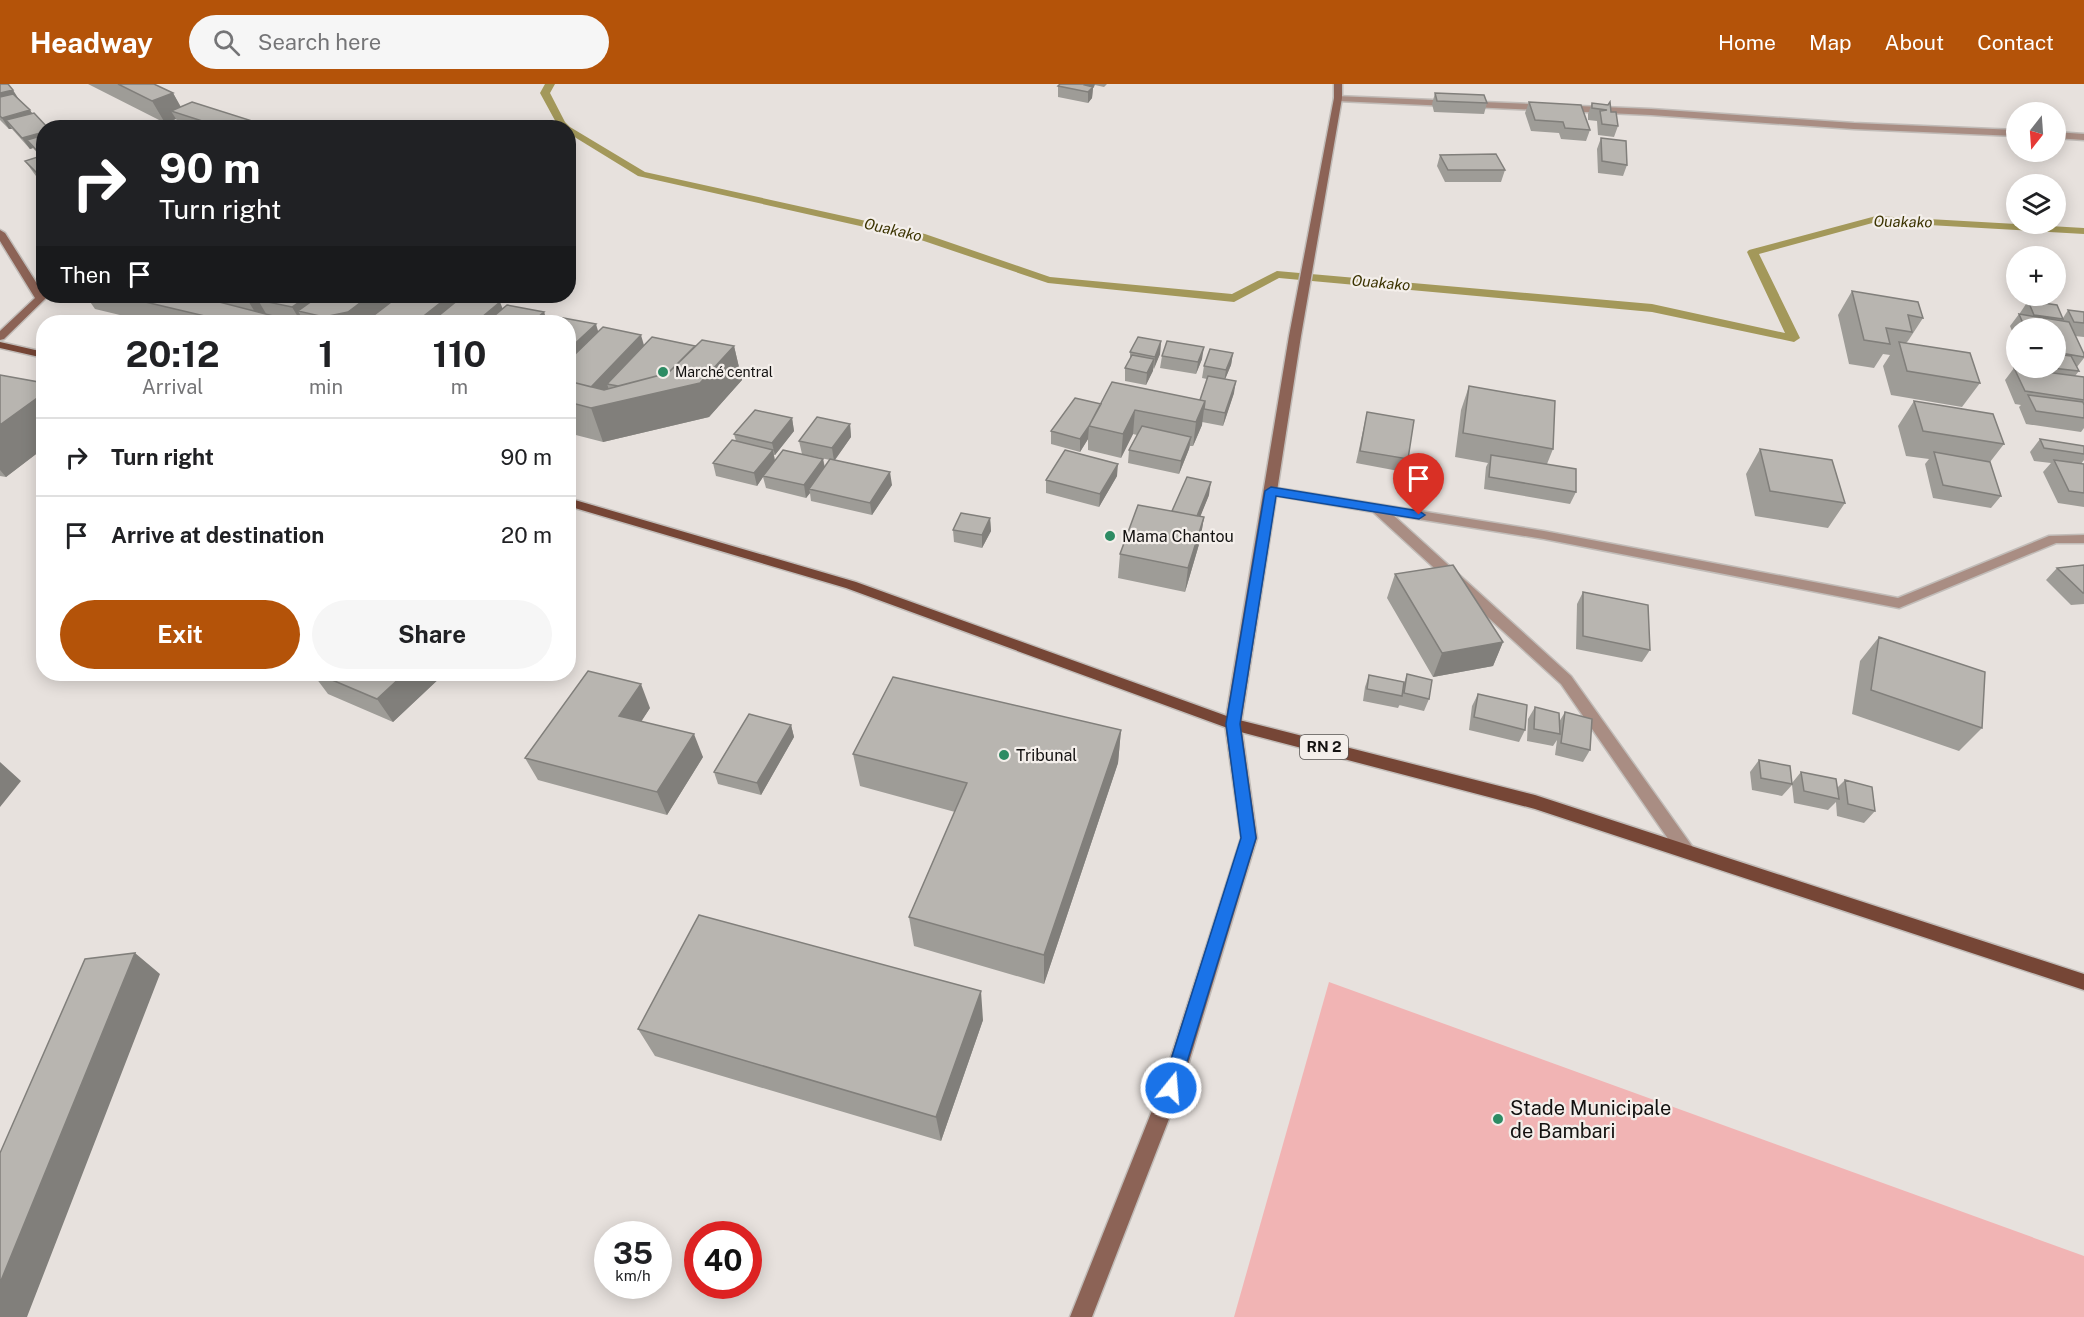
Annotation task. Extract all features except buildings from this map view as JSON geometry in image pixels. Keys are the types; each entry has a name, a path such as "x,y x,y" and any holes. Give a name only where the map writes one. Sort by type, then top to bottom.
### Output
{"main road":[{"path":"0,345 36,353"},
{"name":"RN 2","path":"576,504 851,585 1233,724 1536,802 2084,982"}],"street":[{"path":"1081,1317 1171,1088 1249,838 1233,724 1295,336 1338,98 1338,84"},
{"path":"1338,98 1651,112 1854,126 2006,133"},
{"path":"2066,136 2084,137"},
{"path":"0,233 36,290"},
{"path":"0,337 36,303"},
{"path":"1271,491 1544,535 1899,603 2054,539 2084,539"},
{"path":"1377,508 1566,680 1686,851"}],"shaded area":[{"name":"Stade Municipale de Bambari","path":"1329,982 2084,1256 2084,1317 1234,1317"}],"waterway":[{"name":"Ouakako","path":"550,84 545,93 559,120"},
{"name":"Ouakako","path":"576,134 642,174 921,236 1048,280 1234,298 1277,274 1652,308 1794,338 1753,252 1876,219 2084,231"}],"place":[{"name":"Marché central","path":"663,372"},
{"name":"Mama Chantou","path":"1110,536"},
{"name":"Tribunal","path":"1004,755"},
{"name":"Stade Municipale de Bambari","path":"1498,1119"}],"route":[{"path":"1171,1088 1249,838 1233,724 1271,491 1419,515"}]}
